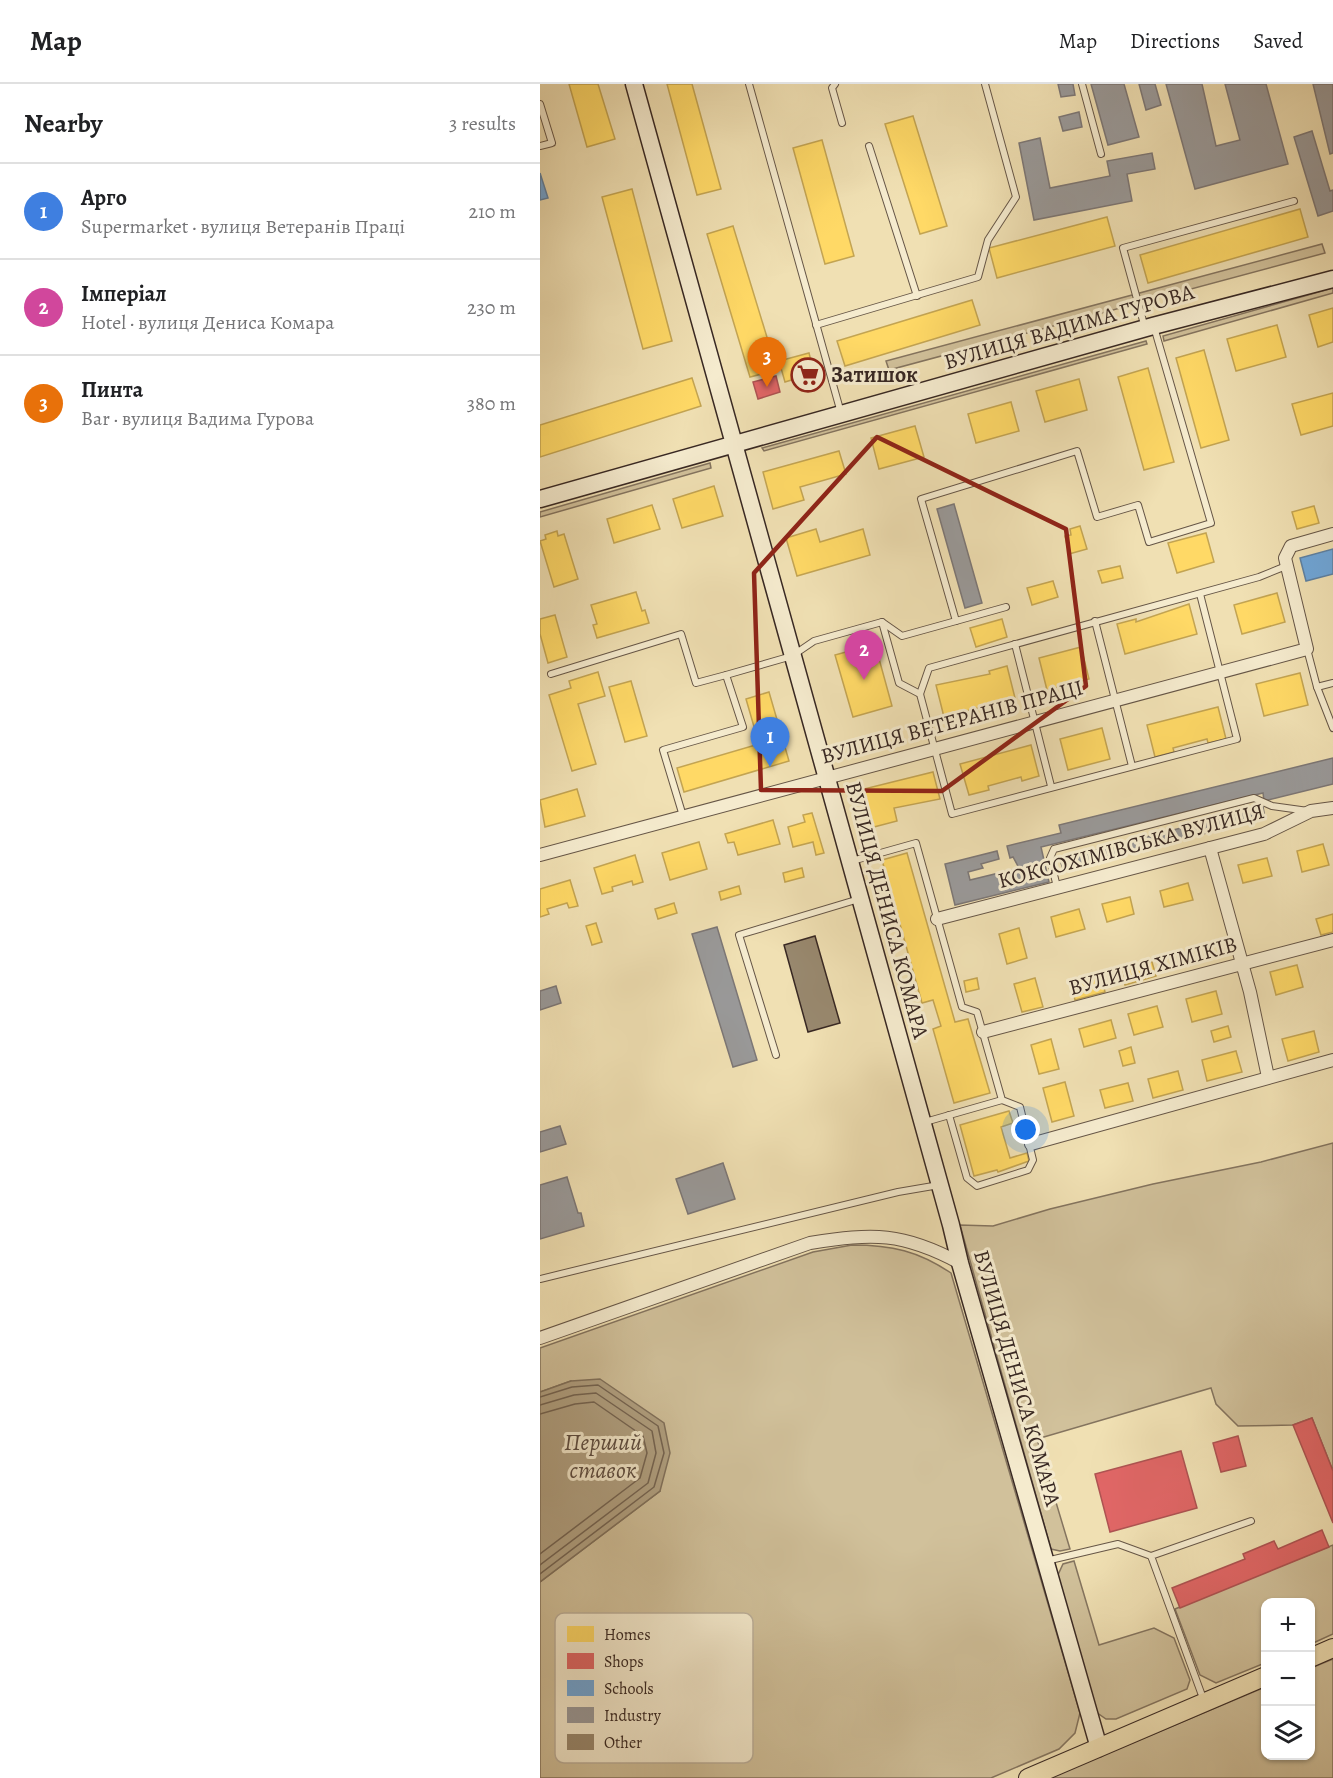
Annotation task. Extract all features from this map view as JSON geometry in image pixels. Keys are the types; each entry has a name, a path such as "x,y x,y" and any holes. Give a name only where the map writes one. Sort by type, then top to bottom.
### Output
{"main road":[{"path":"1315,1656 1333,1648"},
{"path":"1028,1778 1261,1678"}],"street":[{"name":"ВУЛИЦЯ ДЕНИСА КОМАРА","path":"634,84 960,1263 1099,1748"},
{"name":"ВУЛИЦЯ ВАДИМА ГУРОВА","path":"540,499 1149,327 1333,279"},
{"path":"1307,649 1285,558 1291,546 1333,534"},
{"name":"ВУЛИЦЯ ВЕТЕРАНІВ ПРАЦІ","path":"540,855 1307,649"},
{"name":"КОКСОХІМІВСЬКА ВУЛИЦЯ","path":"937,919 1210,848 1281,828 1311,811 1333,808"},
{"path":"1210,848 1242,965 1268,1077"},
{"name":"ВУЛИЦЯ ХІМІКІВ","path":"983,1032 1333,940"},
{"path":"1031,1144 1333,1060"},
{"path":"540,1338 810,1244 853,1237 891,1237 930,1248 960,1263"}],"lane":[{"path":"749,84 841,414"},
{"path":"835,84 832,88 842,123"},
{"path":"816,325 978,277 988,240 1016,198 986,84"},
{"path":"1083,84 1101,154"},
{"path":"540,104 552,143 540,146"},
{"path":"869,146 917,296"},
{"path":"956,621 921,499 1077,451 1097,517 1138,505 1149,542 1211,523 1123,248 1294,201"},
{"path":"1200,594 1237,739 1051,786 952,814 920,694 929,668 1200,594 1259,577 1286,566"},
{"path":"882,622 902,636 1006,607"},
{"path":"1095,621 1132,766"},
{"path":"551,674 681,634 696,683 792,656 814,641 882,622"},
{"path":"882,622 899,683 920,694"},
{"path":"1015,644 1051,786"},
{"path":"1307,649 1317,687 1333,728"},
{"path":"683,816 663,750 743,728 726,675"},
{"path":"1317,687 1333,683"},
{"path":"1057,888 1050,858 1054,849 1254,798 1272,806 1311,811"},
{"path":"850,861 916,843 962,1007 977,1012 1002,1100"},
{"path":"776,1055 739,935 860,899"},
{"path":"922,1122 1002,1100 1020,1107 1034,1160 1028,1170 977,1186 967,1178 949,1115"},
{"path":"540,1279 898,1192 940,1185"},
{"path":"1045,1562 1118,1544 1151,1556 1251,1521"},
{"path":"1151,1556 1204,1701"}],"highlighted area":[{"path":"877,437 1066,529 1086,686 942,791 761,790 754,573"}],"shaded area":[{"path":"1322,244 1325,253 889,370 886,361"},
{"path":"1333,288 1333,293 1164,341 1163,336"},
{"path":"1146,341 1147,344 764,451 762,448"},
{"path":"710,463 711,468 540,517 540,512"},
{"path":"1333,1143 1333,1471 1312,1418 1293,1425 1238,1426 1216,1404 1211,1388 1037,1439 1070,1549 1060,1551 1051,1549 960,1225 993,1226 1050,1209 1153,1184 1261,1162"},
{"path":"852,1245 880,1246 916,1254 951,1273 1080,1713 1075,1733 1059,1749 991,1778 540,1778 540,1582 660,1491 571,1381 540,1392 540,1348 813,1252"},
{"path":"1333,1545 1333,1634 1315,1642 1315,1598 1261,1598 1261,1665 1216,1683 1200,1675 1175,1609"},
{"path":"1074,1561 1099,1645 1154,1628 1174,1638 1190,1680 1187,1689 1116,1719 1106,1719 1096,1712 1057,1577 1063,1564"},
{"path":"1333,1659 1333,1778 1049,1778 1261,1689 1261,1760 1315,1760 1315,1666"}],"water":[{"name":"Перший ставок","path":"600,1379 664,1423 670,1453 660,1491 540,1582 540,1392 571,1381"}],"building: Homes":[{"path":"569,84 598,84 615,139 587,147"},
{"path":"667,84 692,84 721,189 697,195"},
{"path":"913,116 947,226 920,234 885,124"},
{"path":"822,140 854,256 825,264 793,148"},
{"path":"632,189 672,341 643,349 602,197"},
{"path":"1300,209 1308,237 1148,283 1140,255"},
{"path":"1107,217 1115,246 997,278 989,248"},
{"path":"733,226 777,370 750,377 707,234"},
{"path":"972,300 980,325 845,366 837,341"},
{"path":"1333,308 1333,342 1318,347 1309,315"},
{"path":"1277,325 1286,357 1236,371 1227,339"},
{"path":"1204,350 1229,440 1201,448 1176,358"},
{"path":"809,353 814,373 785,382 779,361"},
{"path":"1148,368 1174,462 1144,470 1118,377"},
{"path":"692,378 701,406 540,457 540,425"},
{"path":"1079,379 1087,410 1045,422 1036,391"},
{"path":"1333,393 1333,426 1301,435 1292,404"},
{"path":"1011,402 1019,431 976,443 968,414"},
{"path":"915,426 924,457 879,469 871,438"},
{"path":"839,451 846,474 800,487 804,500 773,509 763,472"},
{"path":"714,486 723,516 682,528 673,499"},
{"path":"652,505 660,529 614,543 607,519"},
{"path":"1314,506 1319,523 1297,529 1292,512"},
{"path":"1080,526 1087,549 1069,554 1065,536 1071,535 1070,529"},
{"path":"816,529 820,542 863,529 870,555 797,576 786,538"},
{"path":"557,531 558,536 564,534 578,579 554,587 540,541 546,539 545,535"},
{"path":"1206,533 1214,562 1177,573 1168,543"},
{"path":"1120,566 1123,578 1102,583 1098,571"},
{"path":"1053,581 1058,597 1032,605 1027,588"},
{"path":"636,592 642,611 645,610 649,623 597,638 593,625 597,624 591,605"},
{"path":"1277,593 1285,622 1242,634 1234,605"},
{"path":"1189,604 1197,634 1125,654 1117,624 1136,619 1136,622"},
{"path":"555,615 567,657 548,663 540,634 540,619"},
{"path":"1002,619 1007,637 976,647 970,628"},
{"path":"875,644 892,706 853,717 835,655"},
{"path":"1081,647 1089,679 1047,690 1039,658"},
{"path":"1007,666 1015,698 944,717 936,685 990,674 989,671"},
{"path":"598,672 605,696 578,704 596,764 572,771 549,695 571,688 569,681"},
{"path":"1300,673 1308,705 1264,716 1256,684"},
{"path":"631,681 647,736 625,742 609,687"},
{"path":"769,692 789,761 684,792 677,768 759,744 746,699"},
{"path":"1218,707 1226,739 1208,743 1207,739 1173,748 1174,752 1155,757 1147,725"},
{"path":"1102,728 1110,759 1068,770 1060,739"},
{"path":"1031,745 1039,776 1022,781 1021,777 988,786 989,790 969,795 960,764"},
{"path":"933,772 940,799 894,808 897,821 870,828 860,790"},
{"path":"577,789 585,816 545,827 540,800"},
{"path":"812,813 824,853 816,855 813,842 793,847 788,827 805,822 803,815"},
{"path":"773,820 780,844 738,855 734,842 728,843 725,834"},
{"path":"699,842 707,869 670,880 662,853"},
{"path":"1323,844 1329,865 1302,872 1297,851"},
{"path":"907,853 955,1022 968,1019 990,1093 954,1103 933,1029 941,1026 933,1000 922,1003 882,860"},
{"path":"635,855 643,882 633,885 632,881 612,887 613,891 602,894 594,868"},
{"path":"1267,858 1272,876 1243,883 1238,865"},
{"path":"802,868 804,877 785,882 783,873"},
{"path":"570,880 578,906 569,908 567,903 547,909 549,914 540,917 540,889"},
{"path":"1188,883 1193,900 1164,907 1160,891"},
{"path":"739,886 741,894 721,900 719,892"},
{"path":"1130,897 1134,914 1107,922 1102,904"},
{"path":"674,903 677,913 658,919 655,909"},
{"path":"1079,909 1085,929 1056,937 1051,917"},
{"path":"1333,914 1333,932 1321,935 1316,919"},
{"path":"596,923 602,942 592,945 586,926"},
{"path":"1019,928 1027,958 1007,964 999,934"},
{"path":"1152,962 1156,976 1125,985 1122,970"},
{"path":"1297,965 1303,987 1276,995 1270,972"},
{"path":"1101,975 1105,992 1075,1000 1071,983"},
{"path":"977,978 979,989 966,992 964,981"},
{"path":"1035,978 1043,1007 1022,1012 1014,984"},
{"path":"1216,991 1222,1014 1192,1022 1186,999"},
{"path":"1157,1006 1163,1027 1134,1035 1128,1014"},
{"path":"1111,1020 1116,1038 1084,1047 1079,1029"},
{"path":"1228,1026 1231,1037 1214,1042 1211,1031"},
{"path":"1314,1031 1319,1052 1288,1061 1282,1039"},
{"path":"1051,1039 1059,1069 1039,1074 1031,1045"},
{"path":"1131,1047 1135,1063 1123,1066 1119,1051"},
{"path":"1236,1051 1242,1072 1207,1081 1202,1060"},
{"path":"1178,1071 1183,1090 1153,1098 1148,1079"},
{"path":"1065,1082 1074,1116 1052,1122 1043,1088"},
{"path":"1128,1083 1133,1101 1105,1108 1100,1090"},
{"path":"1009,1111 1013,1123 1001,1127 1010,1158 1027,1153 1029,1161 998,1172 997,1170 974,1176 960,1125"}],"building: Shops":[{"path":"776,376 780,392 758,399 753,382"},
{"path":"1312,1418 1333,1471 1333,1523 1293,1425"},
{"path":"1238,1436 1246,1466 1221,1472 1213,1443"},
{"path":"1181,1451 1197,1508 1110,1532 1095,1474"},
{"path":"1322,1530 1329,1547 1180,1608 1172,1588 1245,1559 1243,1554 1274,1541 1278,1549"}],"building: Schools":[{"path":"540,173 548,198 540,200"},
{"path":"1333,549 1333,574 1306,581 1300,558"}],"building: Industry":[{"path":"1058,84 1073,84 1075,95 1061,97"},
{"path":"1091,84 1124,84 1139,137 1108,145"},
{"path":"1139,84 1155,84 1161,105 1146,110"},
{"path":"1166,84 1202,84 1216,146 1240,140 1225,84 1266,84 1288,164 1195,189"},
{"path":"1313,84 1333,84 1333,153 1330,154"},
{"path":"1079,112 1082,127 1063,131 1059,117"},
{"path":"1312,131 1330,191 1333,190 1333,211 1318,216 1294,137"},
{"path":"1040,138 1050,188 1110,176 1107,161 1152,153 1155,169 1127,174 1132,201 1034,220 1019,143"},
{"path":"954,504 982,603 965,608 937,509"},
{"path":"1333,758 1333,784 1264,801 1263,793 1041,847 1049,882 955,905 945,864 997,851 999,859 981,864 983,868 968,872 970,880 1019,868 1013,857 1010,858 1007,846 1061,833 1059,825"},
{"path":"1263,807 1265,818 1063,870 1060,859"},
{"path":"717,927 757,1060 733,1067 692,934"},
{"path":"556,986 561,1003 540,1010 540,991"},
{"path":"560,1126 566,1144 540,1152 540,1132"},
{"path":"723,1163 735,1199 688,1214 676,1179"},
{"path":"567,1177 584,1226 540,1239 540,1185"}],"building: Other":[{"path":"815,936 840,1023 808,1032 784,945"}],"place":[{"name":"Затишок","path":"808,375"},
{"name":"Пинта","path":"767,387"},
{"name":"Імперіал","path":"864,680"},
{"name":"Арго","path":"770,767"}]}
